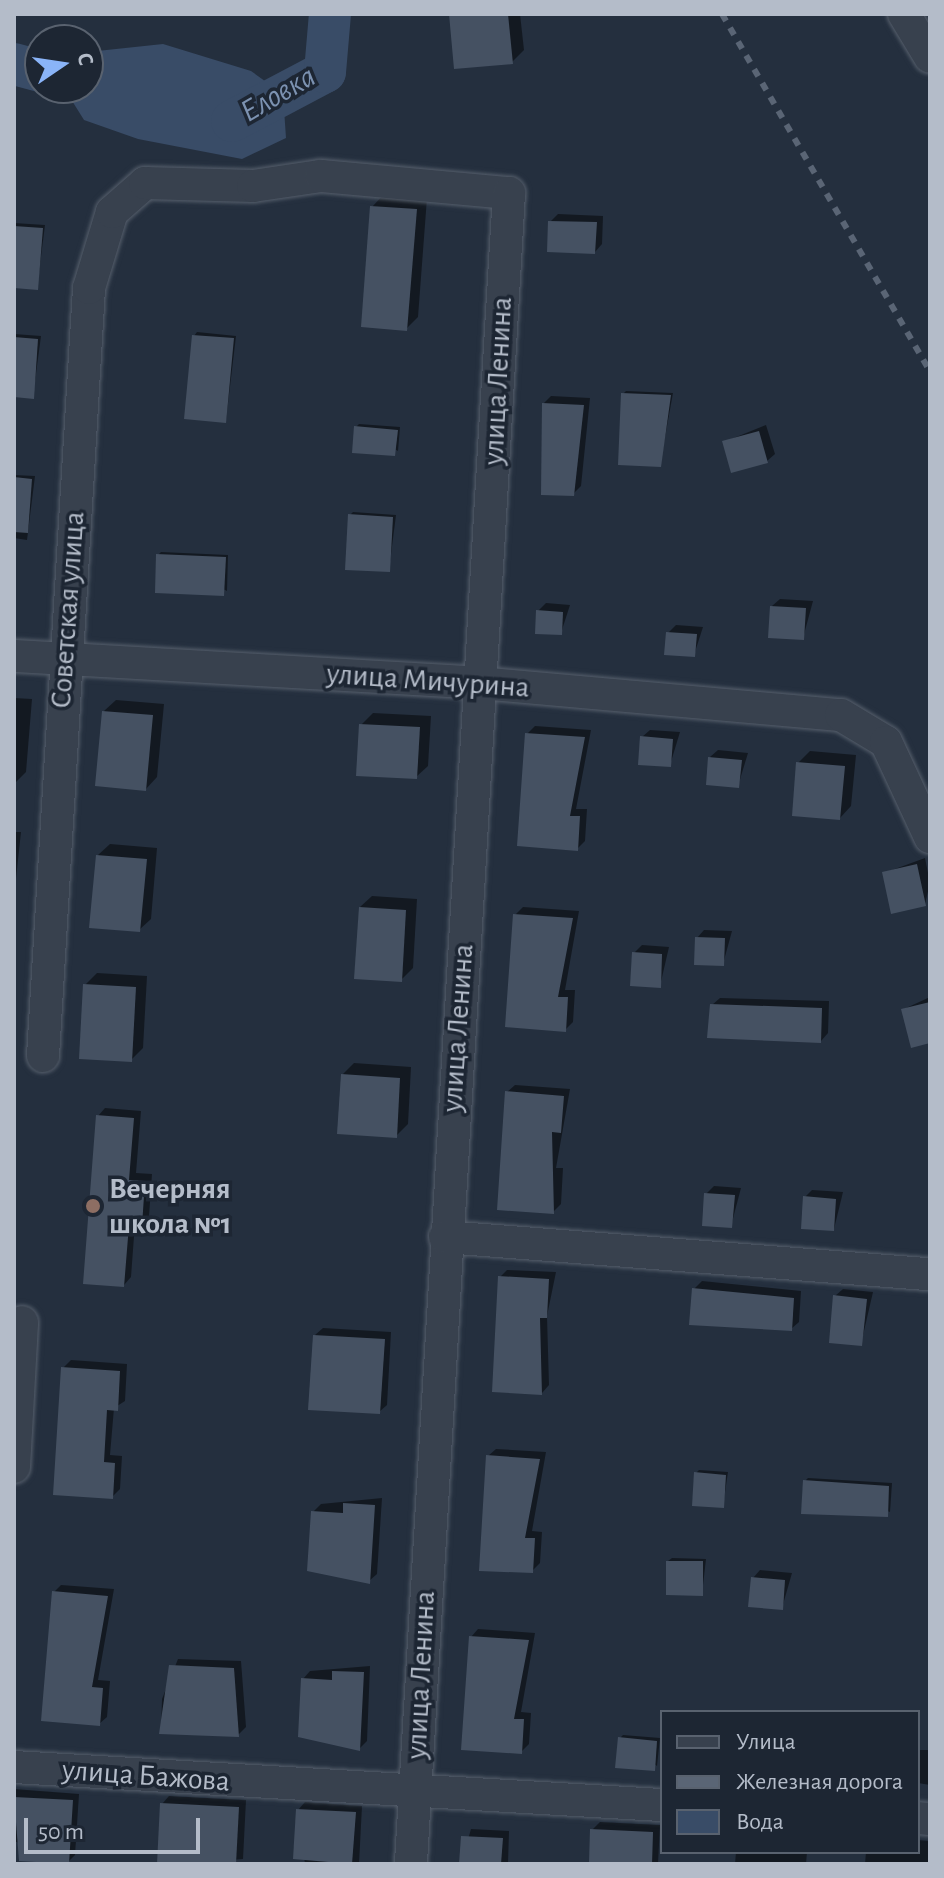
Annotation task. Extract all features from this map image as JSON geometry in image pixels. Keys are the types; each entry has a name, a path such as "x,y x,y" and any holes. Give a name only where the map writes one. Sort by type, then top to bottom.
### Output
{"street":[{"path":"904,14 930,57"},
{"name":"Советская улица","path":"43,1056 89,288 112,212 145,183 253,186 321,176 509,193"},
{"name":"улица Ленина","path":"411,1864 445,1237 509,193"},
{"name":"улица Мичурина","path":"14,656 480,683 841,715 886,742 930,837"},
{"path":"445,1237 930,1274"},
{"path":"14,1467 22,1322"},
{"name":"улица Бажова","path":"14,1767 660,1805"}],"water":[{"path":"163,44 251,71 283,94 286,138 242,159 138,139 84,120 74,104 104,104 104,50"}],"building":[{"path":"449,14 508,14 513,64 454,69"},
{"path":"370,206 417,209 407,331 361,327"},
{"path":"548,221 597,222 595,254 547,252"},
{"path":"14,226 43,228 38,290 14,288"},
{"path":"192,335 234,338 226,423 184,419"},
{"path":"14,337 38,339 34,399 14,397"},
{"path":"621,393 671,395 661,467 618,465"},
{"path":"542,403 584,405 574,496 541,495"},
{"path":"354,426 398,430 395,456 352,453"},
{"path":"759,431 768,463 731,473 722,441"},
{"path":"14,477 32,479 28,533 14,532"},
{"path":"348,514 393,517 390,572 345,570"},
{"path":"156,554 226,557 224,596 155,593"},
{"path":"770,606 806,608 804,640 768,638"},
{"path":"536,610 563,612 562,635 535,634"},
{"path":"666,632 697,634 695,657 664,655"},
{"path":"102,711 153,715 146,791 95,786"},
{"path":"359,724 420,727 417,779 356,776"},
{"path":"525,733 585,737 570,816 580,816 578,851 517,846"},
{"path":"640,736 673,739 671,767 638,765"},
{"path":"708,757 742,760 739,788 706,785"},
{"path":"796,762 845,766 840,820 792,816"},
{"path":"96,855 147,859 140,932 89,928"},
{"path":"917,864 926,906 891,914 882,872"},
{"path":"359,907 406,910 402,982 354,979"},
{"path":"513,914 573,918 558,997 568,997 566,1032 505,1027"},
{"path":"695,937 725,938 724,966 694,965"},
{"path":"632,952 662,954 661,988 630,986"},
{"path":"83,984 136,987 132,1062 79,1059"},
{"path":"930,1002 930,1043 911,1048 901,1009"},
{"path":"710,1004 822,1008 821,1043 707,1038"},
{"path":"341,1074 400,1078 397,1138 337,1134"},
{"path":"505,1091 564,1096 561,1133 552,1132 554,1214 497,1210"},
{"path":"96,1115 134,1118 129,1180 145,1181 142,1226 129,1225 124,1287 83,1284"},
{"path":"704,1193 735,1195 732,1228 702,1226"},
{"path":"803,1196 836,1199 834,1231 801,1229"},
{"path":"498,1276 549,1279 547,1318 540,1318 542,1395 492,1392"},
{"path":"692,1288 794,1298 792,1331 689,1325"},
{"path":"833,1295 867,1299 862,1346 829,1343"},
{"path":"313,1335 385,1339 380,1414 308,1410"},
{"path":"61,1367 120,1371 118,1411 107,1410 104,1462 115,1463 113,1499 53,1495"},
{"path":"486,1455 540,1459 525,1538 535,1538 533,1573 479,1571"},
{"path":"694,1472 726,1475 724,1508 692,1506"},
{"path":"803,1480 889,1486 888,1517 801,1514"},
{"path":"343,1503 375,1505 370,1584 307,1571 311,1511 343,1513"},
{"path":"666,1561 703,1561 703,1596 666,1595"},
{"path":"751,1577 785,1580 783,1610 748,1607"},
{"path":"52,1591 108,1596 92,1687 103,1688 100,1726 41,1721"},
{"path":"469,1636 529,1640 514,1719 524,1719 522,1754 461,1750"},
{"path":"169,1665 234,1668 239,1737 159,1734"},
{"path":"332,1671 364,1672 360,1751 298,1737 301,1678 332,1680"},
{"path":"618,1737 657,1741 655,1771 615,1768"},
{"path":"14,1797 73,1800 69,1864 19,1861"},
{"path":"160,1803 239,1807 236,1864 157,1864"},
{"path":"296,1809 356,1812 352,1864 293,1859"},
{"path":"590,1829 653,1832 652,1864 589,1864"},
{"path":"461,1836 503,1838 501,1864 459,1864"}],"waterway":[{"name":"Еловка","path":"232,121 325,72 330,14"},
{"name":"Еловка","path":"14,64 24,67"}],"railway":[{"path":"722,14 930,371"}],"place":[{"name":"Вечерняя школа №1","path":"93,1206"}]}
